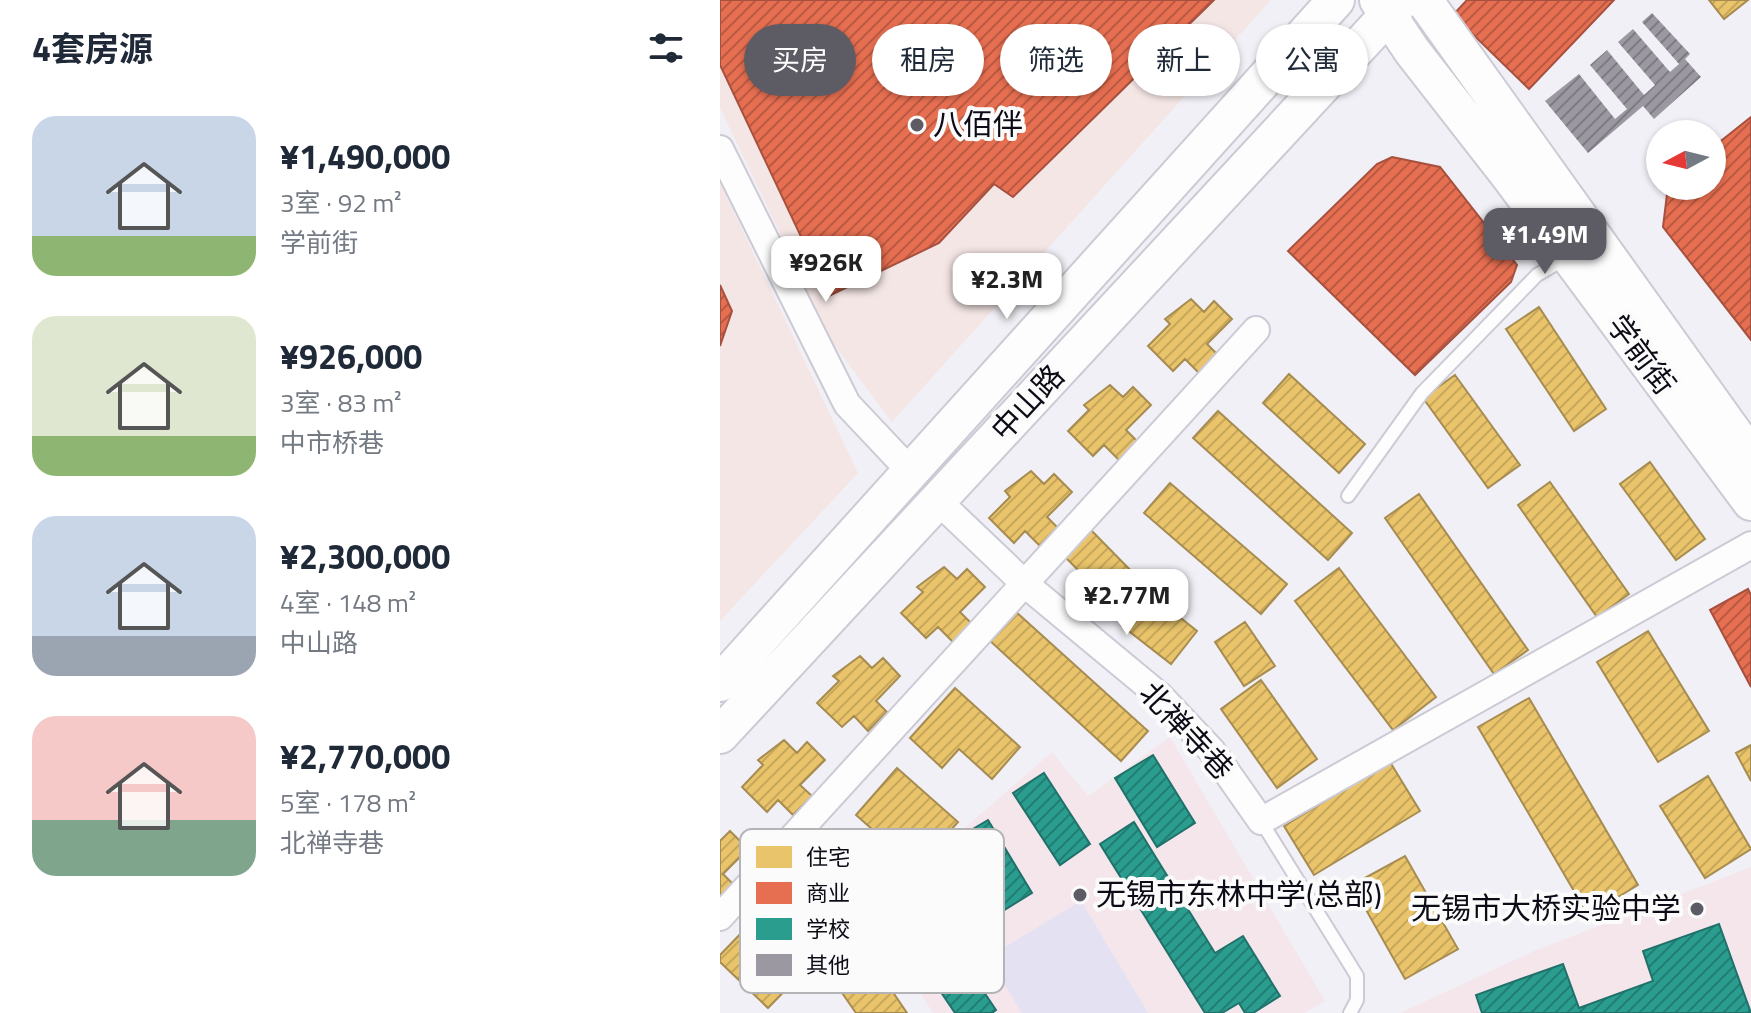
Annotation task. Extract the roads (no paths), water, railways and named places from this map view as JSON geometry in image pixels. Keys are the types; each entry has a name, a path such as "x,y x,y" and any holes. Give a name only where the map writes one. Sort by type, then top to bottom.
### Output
{"main road":[{"name":"中山路","path":"720,683 1336,0"},
{"name":"学前街","path":"1424,0 1751,457"},
{"name":"中山路","path":"720,735 938,501 1389,5"},
{"name":"学前街","path":"1389,5 1568,257 1751,502"}],"street":[{"path":"720,149 847,404 912,473"},
{"path":"801,829 1256,330"},
{"name":"北禅寺巷","path":"938,501 1025,584 1160,696 1212,751 1261,821"},
{"path":"1261,821 1751,545"},
{"path":"720,917 740,895"}],"lane":[{"path":"1348,496 1422,393 1537,275 1568,257"},
{"name":"北禅寺巷","path":"1261,821 1357,976 1357,1000 1350,1013"}],"place":[{"name":"八佰伴","path":"917,125"},
{"name":"无锡市东林中学(总部)","path":"1080,895"},
{"name":"无锡市大桥实验中学","path":"1697,909"}]}
